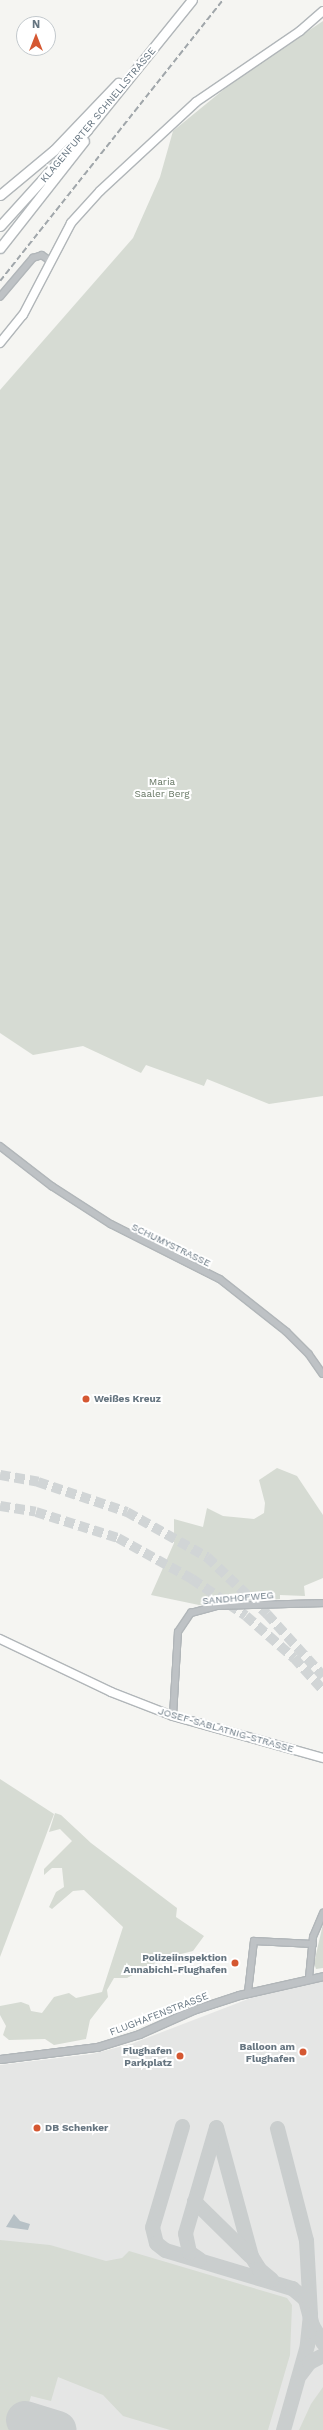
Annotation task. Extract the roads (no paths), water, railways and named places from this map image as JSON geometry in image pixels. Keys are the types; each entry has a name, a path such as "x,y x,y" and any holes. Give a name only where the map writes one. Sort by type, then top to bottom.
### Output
{"highway":[{"name":"KLAGENFURTER SCHNELLSTRASSE","path":"0,226 87,130 192,0"},
{"path":"0,195 49,155 137,63 145,59"},
{"path":"0,248 86,139 87,130"}],"main road":[{"path":"0,342 23,315 71,224 85,206 196,102 300,31 323,11"},
{"name":"JOSEF-SABLATNIG-STRASSE","path":"0,1639 111,1692 173,1716 323,1758"}],"street":[{"path":"0,297 33,258 42,255 51,261"},
{"name":"SCHUMYSTRASSE","path":"0,1146 52,1186 98,1217 150,1246 220,1279 287,1332 309,1354 323,1374"},
{"name":"SANDHOFWEG","path":"173,1716 178,1632 191,1613 218,1606 323,1603"},
{"path":"309,1978 312,1944 323,1913"},
{"path":"248,1992 254,1941 312,1944"},
{"name":"FLUGHAFENSTRASSE","path":"0,2059 60,2054 113,2043 193,2010 248,1992 323,1976"}],"tunnel":[{"path":"0,1475 38,1482 127,1512 207,1557 267,1614 323,1676"},
{"path":"0,1506 36,1512 118,1538 192,1579 246,1616 294,1658 323,1690"}],"railway":[{"path":"0,281 223,0"}],"place":[{"name":"Weißes Kreuz","path":"86,1399"},
{"name":"Polizeiinspektion Annabichl-Flughafen","path":"235,1963"},
{"name":"Balloon am Flughafen","path":"303,2052"},
{"name":"Flughafen Parkplatz","path":"180,2056"},
{"name":"DB Schenker","path":"37,2128"}],"park label":[{"name":"Maria Saaler Berg","path":"162,786"}]}
